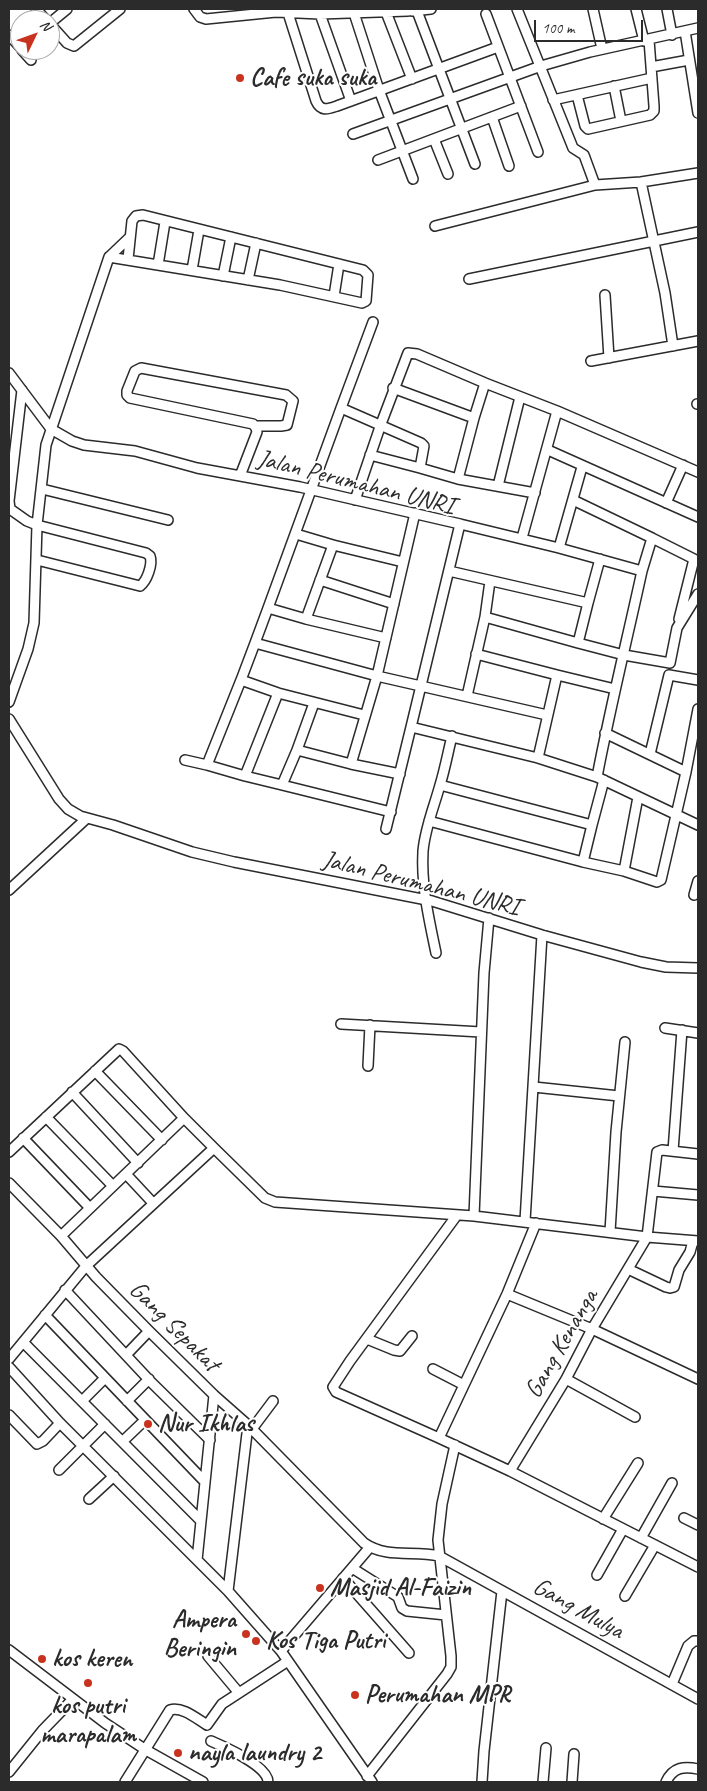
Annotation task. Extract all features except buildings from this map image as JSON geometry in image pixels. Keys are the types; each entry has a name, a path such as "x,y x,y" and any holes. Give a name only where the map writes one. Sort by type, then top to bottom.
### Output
{"street":[{"path":"60,35 67,43 74,46 120,9"},
{"path":"194,9 200,17 206,20 276,11 320,14 431,9"},
{"path":"517,9 573,148 582,152 586,158 595,185"},
{"path":"593,9 602,49"},
{"path":"577,95 586,129 647,116 653,112 651,67 646,40 636,9"},
{"path":"667,9 672,35"},
{"path":"411,10 439,69 475,164"},
{"path":"386,12 412,78"},
{"path":"288,13 318,105 322,109 328,109 351,101 498,47"},
{"path":"354,13 379,90 413,179"},
{"path":"320,14 351,101"},
{"path":"486,14 538,152"},
{"path":"353,134 541,66 602,49 698,28"},
{"path":"685,31 698,113"},
{"path":"651,67 689,60"},
{"path":"553,100 652,78"},
{"path":"614,86 621,121"},
{"path":"378,160 521,106"},
{"path":"492,118 509,166"},
{"path":"434,139 448,174"},
{"path":"435,226 595,185 641,182 698,173"},
{"path":"641,182 665,293 673,346"},
{"path":"109,256 248,280 362,303 366,301 368,281 363,270 143,215 136,216 132,221 128,259"},
{"path":"158,265 165,222"},
{"path":"192,270 199,230"},
{"path":"469,279 698,232"},
{"path":"9,702 32,636 36,610 37,525 46,445 109,256 130,237"},
{"path":"223,276 230,237"},
{"path":"248,280 256,243"},
{"path":"334,296 339,264"},
{"path":"605,295 609,358"},
{"path":"207,764 255,643 374,322"},
{"path":"591,361 698,342"},
{"path":"356,500 393,388 406,355 411,352 557,411 698,472"},
{"path":"240,476 256,432 255,426 249,422 130,398 127,395 127,391 135,371 141,368 286,395 292,398 293,401 287,425 255,426"},
{"path":"9,373 51,429"},
{"path":"458,479 485,383"},
{"path":"393,388 474,418"},
{"path":"22,390 9,501 10,509 27,521 37,525 146,554 150,556 152,561 144,583 140,586 37,560"},
{"path":"498,486 520,396"},
{"path":"341,408 423,444 420,468"},
{"path":"522,538 548,450 557,411"},
{"name":"Jalan Perumahan UNRI","path":"51,429 62,436 84,444 126,449 197,468 312,490 460,524 386,829"},
{"path":"548,450 582,467 698,517"},
{"path":"370,455 458,479 535,493"},
{"path":"666,503 684,465"},
{"path":"559,548 582,467"},
{"path":"42,489 168,520"},
{"path":"573,500 696,560 677,628 650,754"},
{"path":"351,764 377,676 415,513"},
{"path":"460,524 522,538 642,571"},
{"path":"296,534 332,545 403,562"},
{"path":"583,862 600,779 605,733 642,571 652,538"},
{"path":"306,619 332,545"},
{"path":"578,643 600,559"},
{"path":"449,571 588,603"},
{"path":"320,580 394,604"},
{"path":"467,696 485,617 490,581"},
{"path":"677,628 698,594"},
{"path":"268,608 386,638"},
{"path":"485,617 624,655 670,663"},
{"path":"255,643 377,676 547,715"},
{"path":"476,654 615,689"},
{"path":"538,758 557,675"},
{"path":"668,675 698,680"},
{"path":"241,680 278,693 364,715"},
{"path":"245,776 278,693"},
{"path":"282,785 314,703"},
{"path":"429,821 624,871 656,882 661,880 686,772 698,708"},
{"name":"Jalan Perumahan UNRI","path":"9,719 59,799 73,812 87,818 210,856 425,900 542,935 661,966 698,968"},
{"path":"412,727 538,758 600,779 698,825"},
{"path":"605,733 686,772"},
{"path":"436,953 425,900 423,851 429,821 452,736"},
{"path":"297,750 400,774"},
{"path":"185,760 207,764 245,776 391,812"},
{"path":"440,785 592,825"},
{"path":"624,871 638,797"},
{"path":"9,890 87,818"},
{"path":"694,895 698,880"},
{"path":"474,1216 489,918"},
{"path":"525,1221 542,935"},
{"path":"341,1024 482,1032"},
{"path":"368,1066 370,1025"},
{"path":"666,1028 698,1033"},
{"path":"673,1151 682,1030"},
{"path":"610,1232 624,1042"},
{"path":"9,1152 116,1049 121,1049 184,1118 265,1198 275,1202 474,1216 647,1237 696,1241 680,1270 674,1288 666,1287 628,1269"},
{"path":"94,1071 162,1140"},
{"path":"534,1087 619,1096"},
{"path":"72,1092 138,1163"},
{"path":"46,1117 113,1186"},
{"path":"61,1236 184,1118"},
{"path":"23,1138 90,1208"},
{"path":"9,1359 86,1266 214,1148"},
{"path":"647,1237 656,1154 660,1150 698,1154"},
{"path":"126,1174 153,1203"},
{"name":"Gang Sepakat","path":"9,1183 61,1236 86,1266 149,1332 214,1395 197,1560"},
{"path":"653,1191 698,1195"},
{"path":"457,1215 335,1383 333,1387 335,1391 510,1471 698,1567"},
{"path":"439,1438 507,1294 536,1223"},
{"name":"Gang Kenanga","path":"510,1471 566,1379 592,1329 647,1237"},
{"path":"65,1290 210,1440"},
{"path":"507,1294 592,1329 698,1379"},
{"path":"45,1315 204,1482"},
{"path":"126,1355 149,1332"},
{"path":"367,1339 394,1350 400,1350 412,1336"},
{"path":"23,1342 201,1521"},
{"path":"9,1367 60,1423 228,1591 281,1651 369,1779 449,1671 452,1660 438,1540 440,1519 455,1445"},
{"path":"433,1369 464,1385"},
{"path":"82,1401 105,1378"},
{"path":"127,1402 149,1379"},
{"path":"566,1379 635,1417"},
{"path":"214,1395 250,1427 356,1536 370,1547 392,1554 418,1553 439,1556"},
{"path":"228,1591 250,1427 272,1401"},
{"path":"9,1415 37,1444 43,1441 60,1423"},
{"path":"123,1441 145,1420"},
{"path":"59,1470 105,1424"},
{"path":"603,1519 638,1462"},
{"path":"89,1499 114,1476"},
{"path":"641,1538 672,1483"},
{"path":"684,1518 698,1524"},
{"path":"597,1575 623,1529"},
{"path":"625,1596 655,1545"},
{"path":"281,1651 370,1547"},
{"name":"Gang Mulya","path":"439,1556 698,1699"},
{"path":"352,1568 398,1596 404,1610 446,1615"},
{"path":"343,1578 409,1653"},
{"path":"482,1782 502,1590"},
{"path":"672,1684 688,1646 692,1642 698,1641"},
{"path":"10,1653 105,1723 146,1750 203,1782"},
{"path":"208,1656 239,1693"},
{"path":"126,1782 170,1710 175,1708 182,1710 207,1725 222,1704 288,1661"},
{"path":"9,1772 42,1731 73,1699"},
{"path":"211,1741 250,1762 266,1775 268,1782"},
{"path":"543,1782 546,1748"},
{"path":"572,1782 574,1754"},
{"path":"666,1782 678,1768 698,1769"}],"place":[{"name":"Cafe suka suka","path":"240,78"},
{"name":"Nur Ikhlas","path":"148,1424"},
{"name":"Masjid Al-Faizin","path":"320,1588"},
{"name":"Ampera Beringin","path":"246,1634"},
{"name":"Kos Tiga Putri","path":"256,1641"},
{"name":"kos keren","path":"42,1659"},
{"name":"kos putri marapalam","path":"88,1683"},
{"name":"Perumahan MPR","path":"355,1695"},
{"name":"nayla laundry 2","path":"178,1753"}]}
